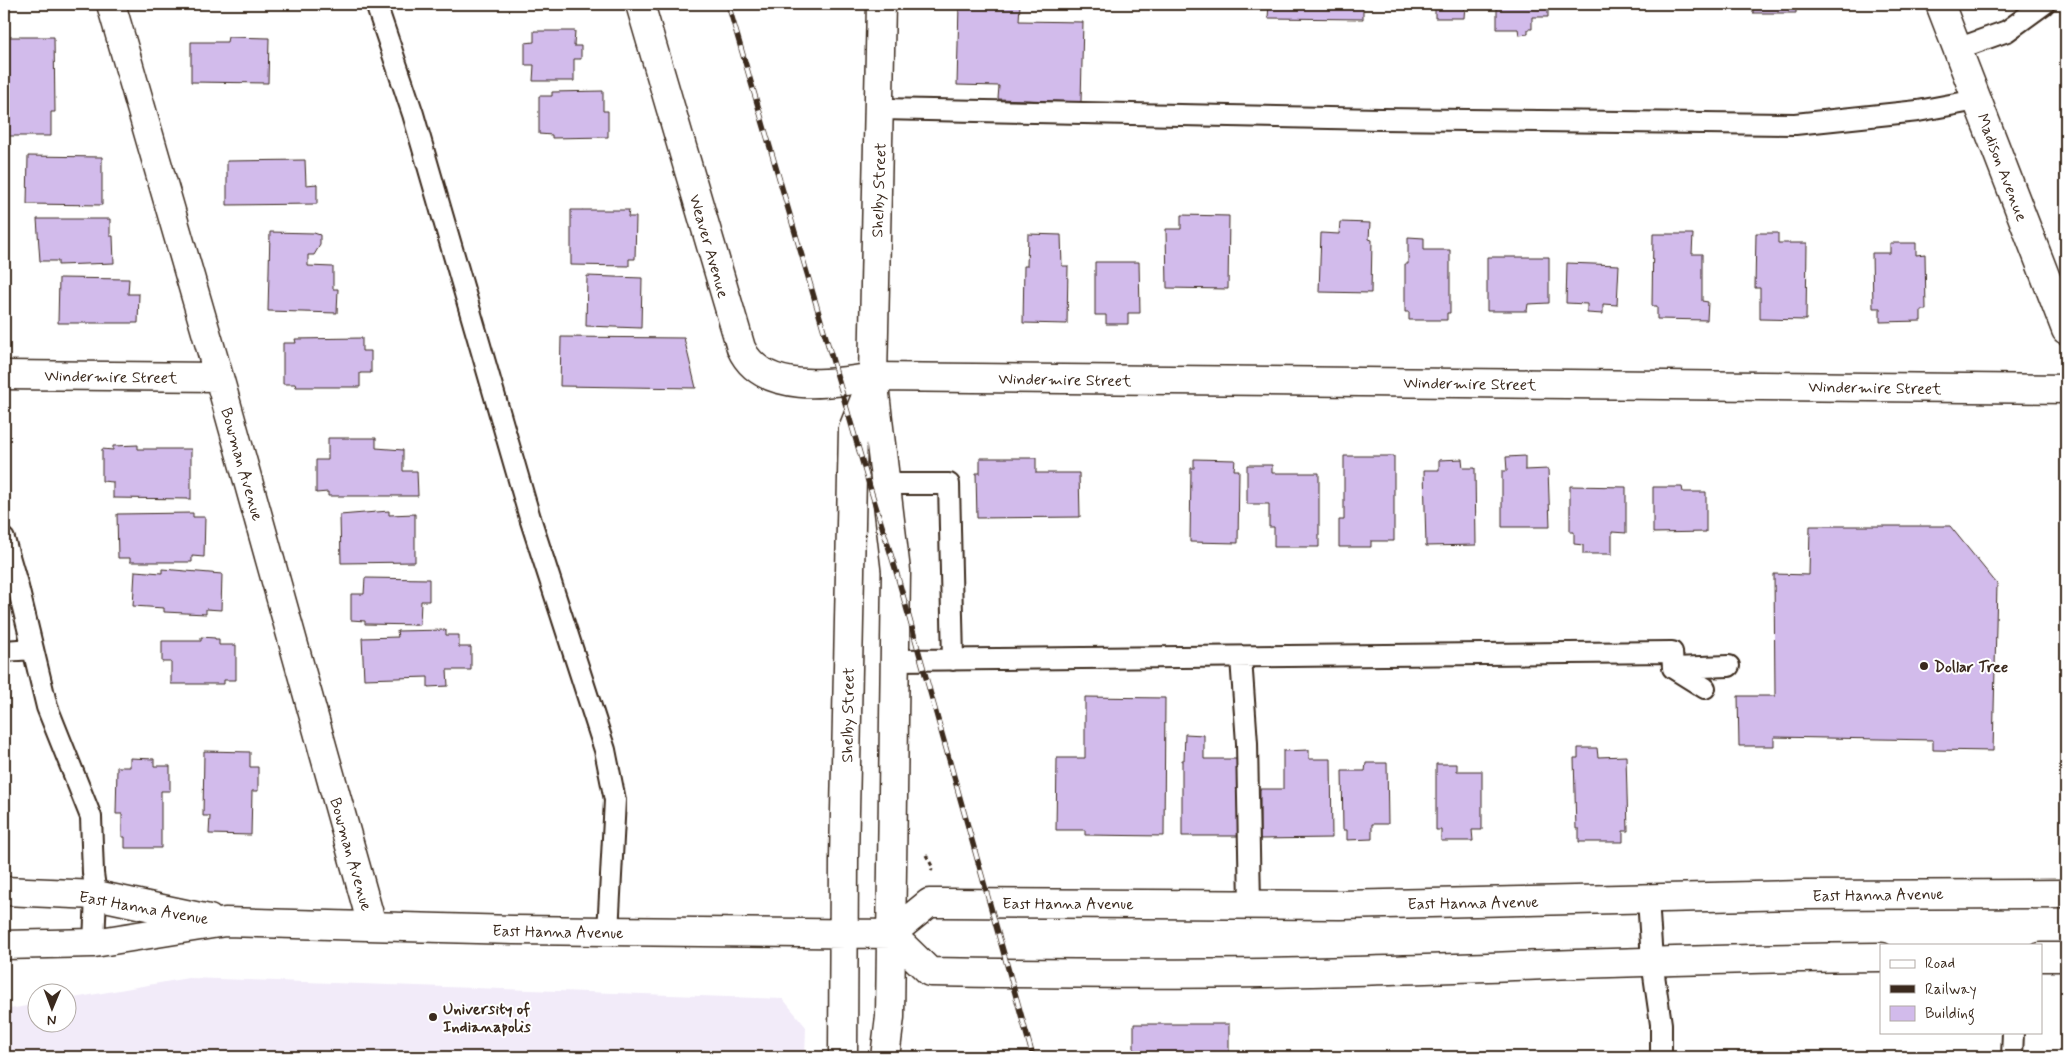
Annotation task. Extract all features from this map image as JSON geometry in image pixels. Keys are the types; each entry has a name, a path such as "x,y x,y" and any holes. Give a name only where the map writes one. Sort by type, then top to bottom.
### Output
{"main road":[{"name":"Bowman Avenue","path":"111,4 372,925"},
{"name":"Weaver Avenue","path":"640,4 735,329 745,356 752,365 770,376 786,381 839,383 873,377"},
{"name":"Shelby Street","path":"881,4 873,377 896,571 890,1017 885,1057"},
{"name":"Madison Avenue","path":"1940,4 2066,330"},
{"name":"Windermire Street","path":"4,375 218,377"},
{"name":"Windermire Street","path":"873,377 2066,389"},
{"name":"Shelby Street","path":"843,1057 853,429 873,377"},
{"name":"East Hanna Avenue","path":"4,891 96,895 225,922"},
{"name":"East Hanna Avenue","path":"4,945 94,943 225,922 608,932 891,934 929,903 1350,905 1830,895 2066,894"},
{"path":"891,934 930,972 1085,974 1304,972 1765,958 1880,957"},
{"path":"2042,957 2066,957"}],"lane":[{"path":"376,4 412,114 530,518 606,750 615,800 608,932"},
{"path":"1957,49 2007,30 2044,4"},
{"path":"880,110 1795,124 1918,111 1977,100"},
{"path":"886,484 949,484 953,660"},
{"path":"4,539 18,587 47,708 91,817 93,873 96,895 94,943"},
{"path":"4,651 33,649"},
{"path":"895,660 1241,658 1672,652 1673,668"},
{"path":"1241,658 1247,743 1250,904"},
{"path":"1673,668 1729,666"},
{"path":"1673,668 1705,688"},
{"path":"1648,898 1652,961 1661,1024 1661,1057"},
{"path":"2012,1057 2013,1034"}],"path":[{"path":"925,847 927,859 933,868 928,873"}],"shaded area":[{"name":"University of Indianapolis","path":"188,978 783,999 806,1027 805,1057 4,1057 4,1010 28,1006 28,1034 78,1034 78,997"}],"building":[{"path":"959,4 1020,4 1019,21 1083,22 1081,102 998,99 999,86 957,85"},
{"path":"1269,4 1363,4 1363,19 1268,18"},
{"path":"1431,4 1465,4 1464,18 1435,18 1435,6 1431,7"},
{"path":"1497,4 1548,4 1548,17 1532,17 1532,29 1528,29 1528,34 1519,35 1518,29 1497,29"},
{"path":"1753,4 1796,4 1796,13 1753,13"},
{"path":"534,31 575,31 574,46 581,46 581,59 574,59 574,81 533,81 534,65 525,65 525,43 534,42"},
{"path":"8,37 54,37 55,112 51,112 51,136 4,136 4,62 8,62"},
{"path":"228,37 269,38 268,83 191,82 191,42 227,42"},
{"path":"603,91 603,111 608,111 608,137 552,138 552,135 539,134 539,96 552,96 552,92"},
{"path":"28,156 102,157 102,205 27,204"},
{"path":"305,160 306,185 317,184 317,204 227,205 227,161"},
{"path":"571,210 629,210 628,217 636,217 635,259 629,259 629,266 571,265"},
{"path":"1181,215 1229,216 1228,289 1167,288 1166,229 1181,229"},
{"path":"37,219 110,219 110,236 113,236 114,263 58,265 58,261 40,261"},
{"path":"1340,222 1370,223 1369,239 1372,240 1371,293 1319,292 1321,233 1339,234"},
{"path":"270,232 314,233 320,235 320,245 314,255 308,255 308,266 333,267 333,289 338,289 337,313 268,311"},
{"path":"1756,233 1778,233 1778,243 1807,243 1806,320 1760,319 1760,288 1755,288"},
{"path":"1028,234 1061,235 1062,266 1068,266 1067,324 1023,323 1024,266 1027,266"},
{"path":"1653,234 1693,234 1692,254 1702,254 1702,301 1708,302 1707,320 1657,319 1657,306 1652,306"},
{"path":"1408,237 1424,238 1424,250 1450,250 1450,313 1447,313 1447,320 1409,320 1409,312 1405,312 1405,264 1408,264"},
{"path":"1890,243 1916,243 1916,255 1925,254 1926,310 1921,310 1921,321 1880,322 1880,308 1873,308 1872,253 1890,253"},
{"path":"1487,257 1549,257 1549,303 1528,304 1527,311 1487,311"},
{"path":"1095,262 1139,262 1140,313 1128,313 1128,324 1106,324 1106,315 1095,315"},
{"path":"1567,263 1619,265 1617,305 1603,304 1603,314 1587,313 1587,304 1566,303"},
{"path":"587,276 642,278 641,328 586,326"},
{"path":"59,278 129,279 128,294 139,294 138,323 58,323"},
{"path":"561,337 684,338 696,388 560,386"},
{"path":"362,338 362,351 371,351 371,373 360,373 360,387 296,387 295,384 283,384 283,343 296,343 295,339"},
{"path":"328,438 376,438 376,448 403,450 403,471 417,471 418,496 328,496 328,492 316,493 316,460 328,460"},
{"path":"138,445 138,449 191,449 191,499 113,498 113,482 102,481 102,449 113,450 113,446"},
{"path":"1344,456 1394,456 1394,541 1371,541 1371,547 1339,547 1339,520 1344,520"},
{"path":"1525,456 1525,470 1548,469 1550,527 1502,527 1502,471 1507,471 1506,457"},
{"path":"980,458 1036,458 1036,473 1079,473 1080,517 977,518 976,473 980,473"},
{"path":"1194,459 1235,460 1234,470 1239,470 1238,543 1190,542 1191,468 1194,468"},
{"path":"1462,459 1463,468 1475,468 1476,545 1426,546 1424,470 1439,470 1439,460"},
{"path":"1247,465 1272,465 1272,473 1319,473 1319,547 1274,547 1274,527 1269,527 1269,504 1247,504"},
{"path":"1570,486 1626,487 1626,533 1612,532 1612,554 1583,554 1583,545 1574,544 1574,532 1570,532"},
{"path":"1653,487 1682,487 1683,492 1706,492 1706,532 1653,533"},
{"path":"389,511 389,515 415,514 415,562 341,563 340,515"},
{"path":"193,513 193,517 205,517 204,557 192,556 192,562 130,562 130,558 118,558 117,514"},
{"path":"1810,526 1950,526 1997,584 1993,751 1933,750 1933,740 1774,737 1774,746 1739,746 1738,696 1775,696 1774,574 1809,575"},
{"path":"162,569 222,574 221,610 206,609 206,614 164,612 164,608 133,606 135,571 162,573"},
{"path":"365,578 429,579 429,601 421,601 420,625 365,624 365,621 351,620 351,594 364,594"},
{"path":"446,630 446,635 459,635 459,647 471,647 471,670 447,670 448,686 428,687 428,677 364,679 362,638 398,637 397,631"},
{"path":"201,637 219,639 219,645 236,645 236,680 224,680 224,684 171,684 171,662 162,662 162,641 201,641"},
{"path":"1085,697 1165,698 1164,836 1085,835 1085,830 1056,830 1057,758 1085,758"},
{"path":"1185,734 1204,735 1204,759 1239,759 1238,836 1182,836 1182,760 1184,760"},
{"path":"1578,748 1597,748 1598,757 1626,756 1628,831 1623,831 1623,842 1579,842 1579,829 1576,829 1574,758 1578,758"},
{"path":"1309,750 1309,759 1331,759 1332,838 1260,839 1260,789 1283,789 1283,751"},
{"path":"204,751 250,752 250,767 258,767 258,791 252,791 251,835 209,834 210,816 203,816"},
{"path":"130,758 154,759 154,766 170,766 170,791 161,791 161,848 125,848 125,837 122,837 122,814 116,814 117,767 130,767"},
{"path":"1366,763 1387,763 1388,824 1372,824 1372,839 1347,840 1347,830 1343,830 1342,771 1365,771"},
{"path":"1436,764 1457,764 1457,771 1482,771 1482,830 1472,830 1473,841 1441,841 1441,830 1436,830"},
{"path":"1134,1024 1229,1024 1229,1057 1134,1057"}],"railway":[{"path":"728,4 896,571 1033,1057"}],"place":[{"name":"Dollar Tree","path":"1924,666"},
{"name":"University of Indianapolis","path":"433,1017"}]}
